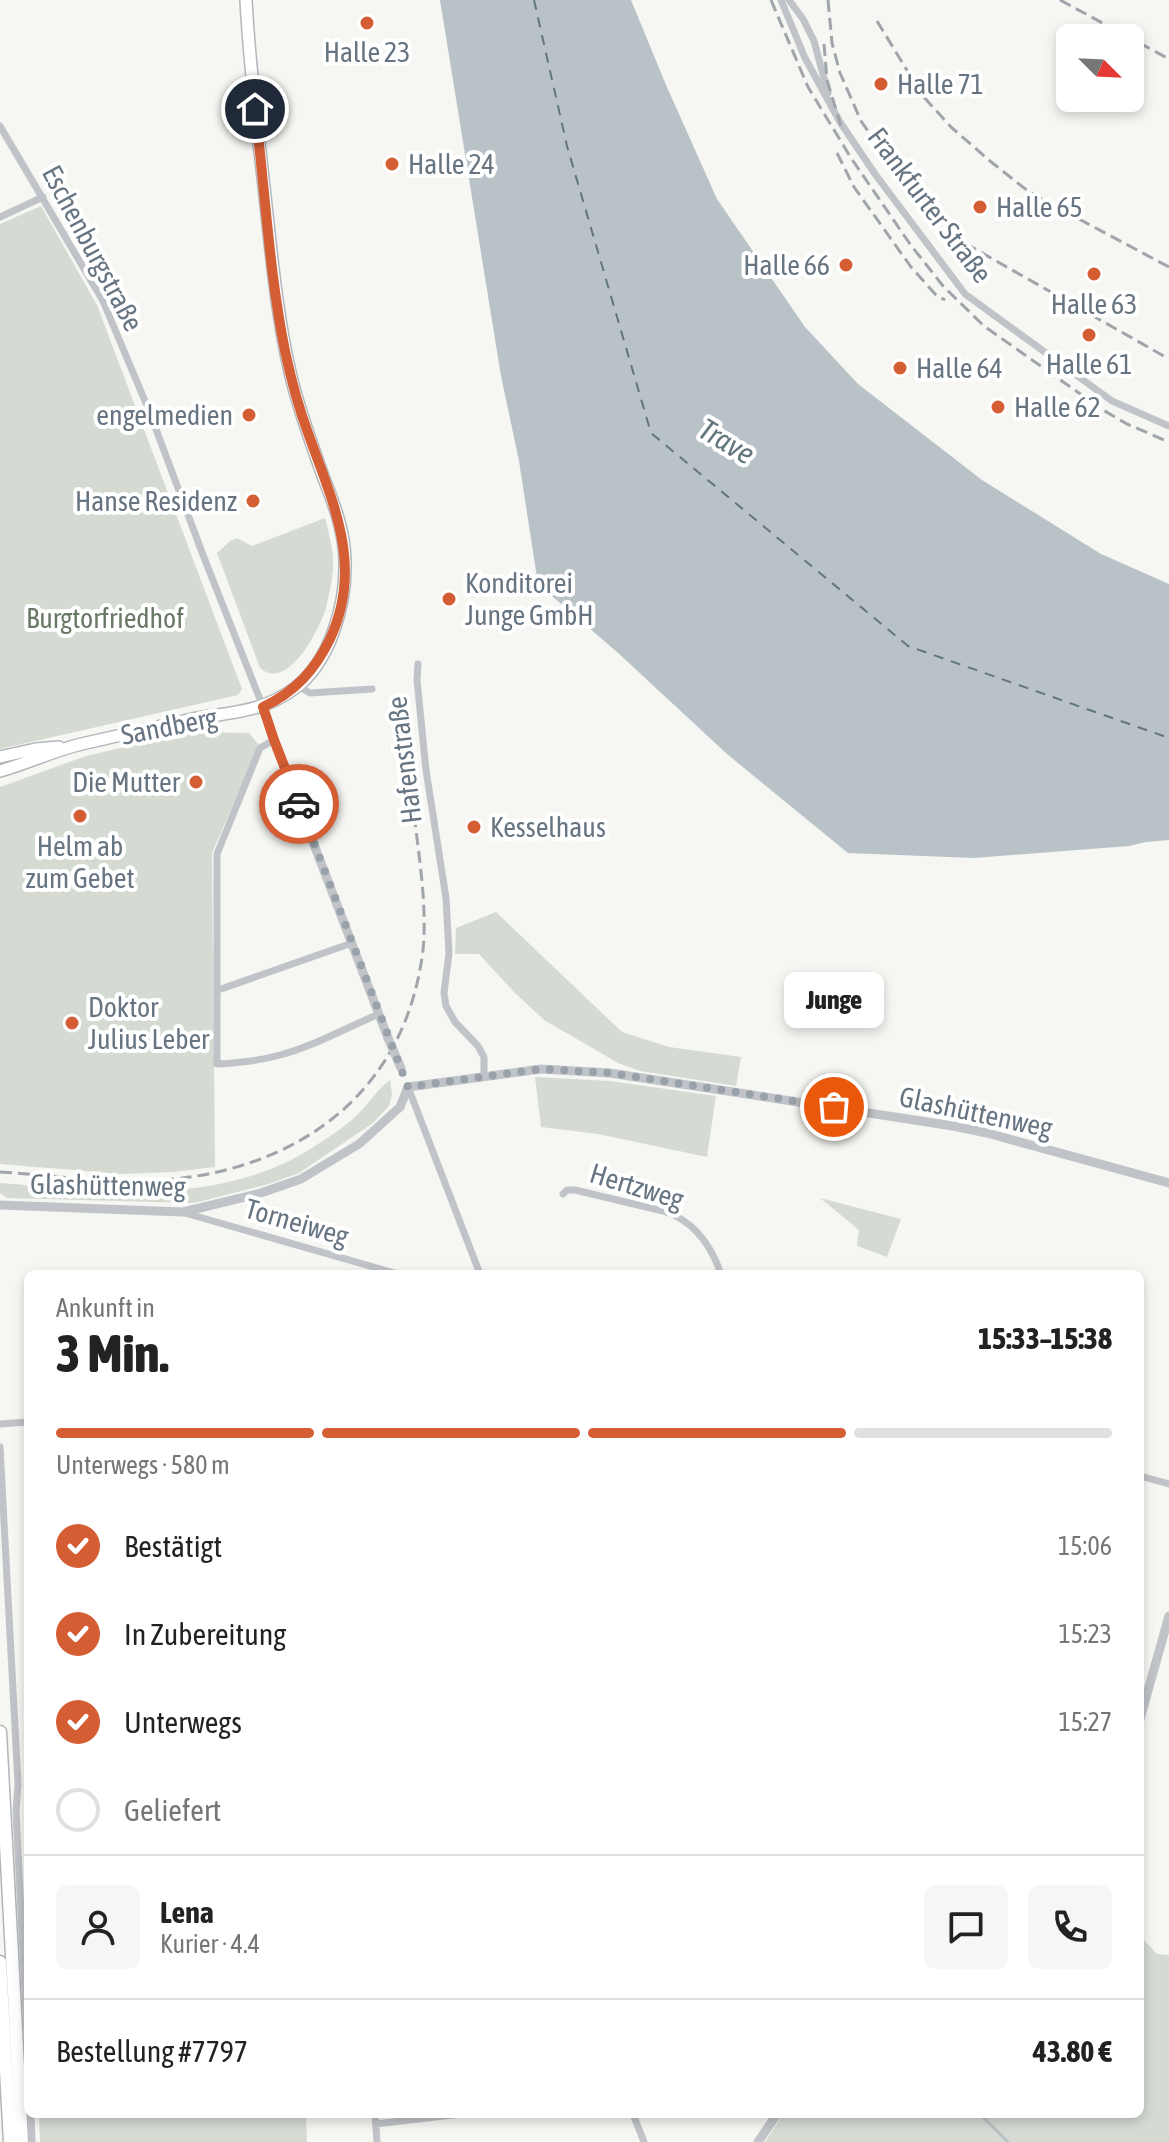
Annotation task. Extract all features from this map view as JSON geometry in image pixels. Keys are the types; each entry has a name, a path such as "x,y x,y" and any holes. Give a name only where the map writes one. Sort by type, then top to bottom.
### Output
{"highway":[{"path":"0,1732 22,2142"},
{"path":"0,1962 10,2142"}],"main road":[{"path":"246,0 255,109 285,349 296,399 337,512 345,562 344,588 335,628 326,648 298,686 263,707"},
{"name":"Sandberg","path":"0,771 76,745 263,707"},
{"name":"Sandberg","path":"0,757 76,745"}],"street":[{"name":"Frankfurter Straße","path":"781,0 805,58 840,122 965,294 1112,401 1169,426"},
{"name":"Frankfurter Straße","path":"789,0 814,41 830,103"},
{"name":"Eschenburgstraße","path":"0,126 103,301 150,413 263,707"},
{"path":"0,217 43,197"},
{"name":"Hafenstraße","path":"418,664 426,770 446,898 449,953 444,993 446,1006 484,1057 484,1076"},
{"path":"298,686 310,693 372,689"},
{"path":"263,707 478,1270"},
{"path":"274,740 260,748 217,854 217,1064 281,1055 379,1014"},
{"path":"218,990 352,943"},
{"name":"Glashüttenweg","path":"0,1205 183,1212 258,1194 301,1179 359,1144 400,1107 408,1087 541,1069 610,1073 987,1133 1169,1183"},
{"name":"Hertzweg","path":"563,1194 567,1190 575,1190 677,1216 699,1234 720,1270"},
{"name":"Torneiweg","path":"183,1212 384,1270"},
{"path":"0,1424 24,1422"},
{"path":"0,1447 18,1784 16,1812 24,1973"},
{"path":"1144,1477 1169,1484"},
{"path":"1144,1705 1169,1616"},
{"path":"16,1812 24,1811"},
{"path":"31,2118 32,2142"},
{"path":"375,2118 377,2142"},
{"path":"376,2124 427,2118"},
{"path":"635,2118 644,2142"},
{"path":"758,2142 774,2118"}],"green space":[{"name":"Burgtorfriedhof","path":"41,206 97,305 242,689 238,695 0,749 0,224"},
{"path":"325,518 333,562 325,611 300,656 281,672 270,673 260,668 217,553 237,538 252,546"},
{"path":"189,732 249,733 259,745 212,853 215,1167 120,1174 0,1164 0,787 86,756"},
{"path":"496,912 622,1032 669,1047 741,1057 736,1086 640,1071 618,1063 544,1020 479,954 455,954 456,928"},
{"path":"535,1077 610,1081 716,1096 707,1157 598,1134 541,1127"},
{"path":"390,1080 392,1094 389,1106 373,1123 299,1173 269,1184 194,1203 7,1198 0,1193 0,1183 160,1191 239,1179 276,1167 325,1140 356,1116"},
{"path":"820,1198 901,1219 887,1257 857,1246 859,1230"},
{"path":"1144,1940 1157,1954 1169,1955 1169,2142 765,2142 780,2118 1144,2118"},
{"path":"39,2118 306,2118 307,2142 40,2142"}],"water":[{"name":"Trave","path":"440,0 631,0 717,199 805,327 858,384 982,480 1101,554 1169,584 1169,840 974,858 848,853 727,754 538,584"}],"waterway":[{"path":"984,2118 1008,2142"}],"ferry route":[{"path":"534,0 567,146 651,433 908,646 1169,738"}],"railway":[{"path":"771,0 808,87 851,158 943,286 984,326 1103,410 1169,442"},
{"path":"828,0 832,43 840,73 861,121 886,157 961,241 1169,359"},
{"path":"1060,0 1169,59"},
{"path":"877,21 922,95 951,127 990,161 1045,201 1169,267"},
{"path":"824,44 827,80 841,126"},
{"path":"837,153 854,187 911,267 935,294 945,300"},
{"path":"0,1172 128,1181 198,1176 247,1164 292,1145 331,1120 365,1087 392,1048 412,1002 424,934 415,822"}],"way so far":[{"path":"299,804 408,1087 541,1069 610,1073 834,1107"}],"place":[{"name":"Halle 23","path":"367,23"},
{"name":"Halle 71","path":"881,84"},
{"name":"Halle 24","path":"392,164"},
{"name":"Halle 65","path":"980,207"},
{"name":"Halle 66","path":"846,265"},
{"name":"Halle 63","path":"1094,274"},
{"name":"Halle 61","path":"1089,335"},
{"name":"Halle 64","path":"900,368"},
{"name":"Halle 62","path":"998,407"},
{"name":"engelmedien","path":"249,415"},
{"name":"Hanse Residenz","path":"253,501"},
{"name":"Konditorei Junge GmbH","path":"449,599"},
{"name":"Die Mutter","path":"196,782"},
{"name":"Helm ab zum Gebet","path":"80,816"},
{"name":"Kesselhaus","path":"474,827"},
{"name":"Doktor Julius Leber","path":"72,1023"},
{"name":"Junge","path":"834,1107"}],"route":[{"path":"255,109 285,349 296,399 337,512 345,562 339,615 326,648 298,686 263,707 299,804"}]}
